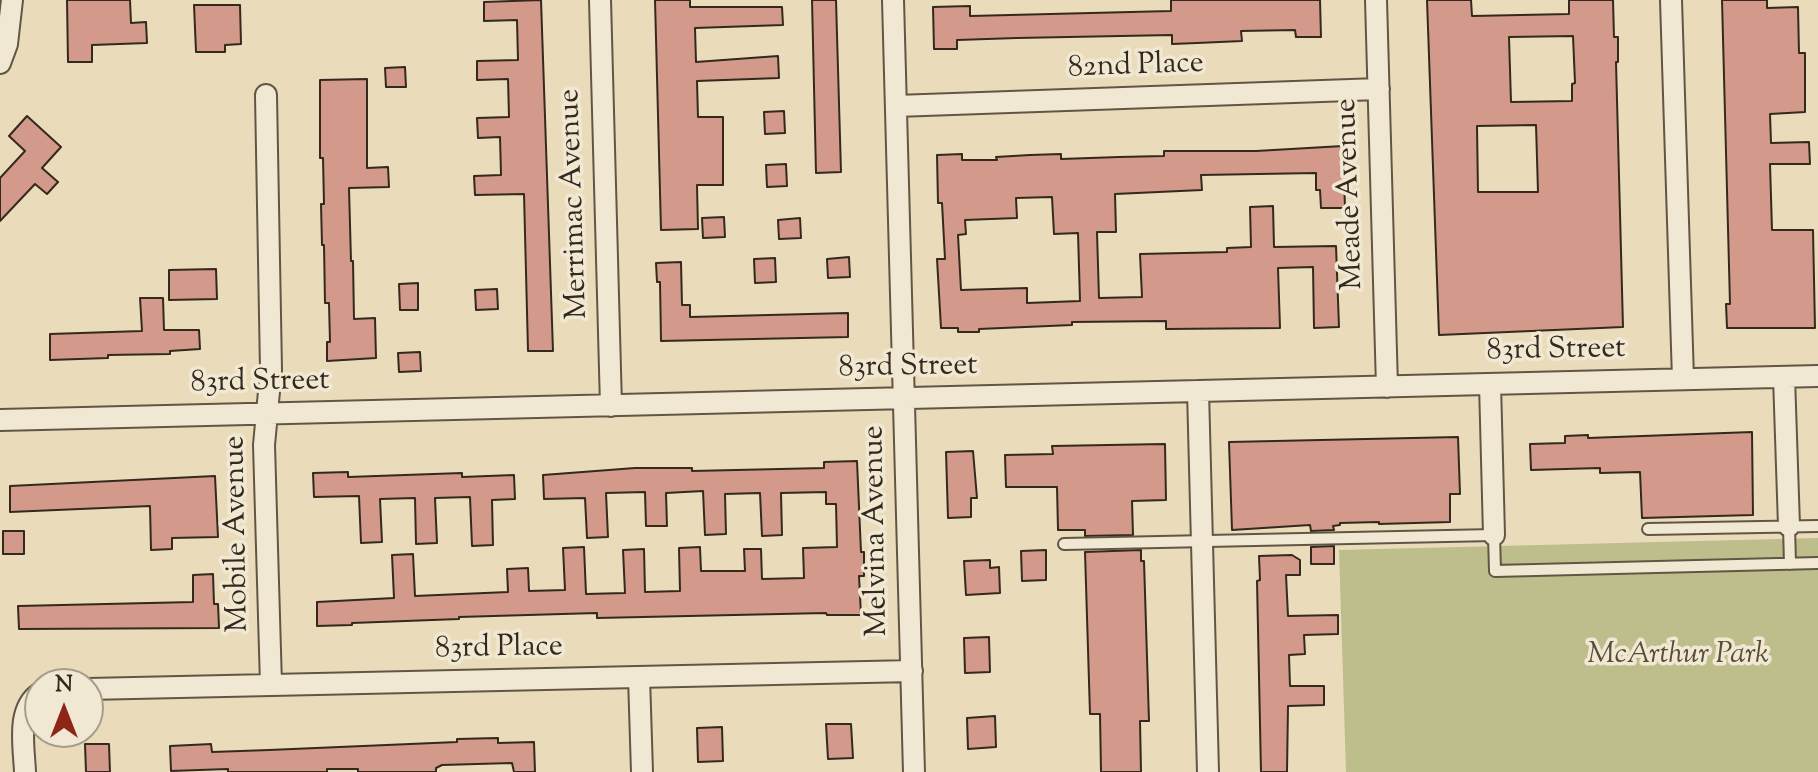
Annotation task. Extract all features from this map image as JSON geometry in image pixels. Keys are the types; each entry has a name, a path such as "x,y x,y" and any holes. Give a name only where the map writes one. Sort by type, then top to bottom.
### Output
{"street":[{"path":"0,63 7,44 12,0"},
{"name":"Merrimac Avenue","path":"600,0 611,406"},
{"name":"Melvina Avenue","path":"893,0 914,772"},
{"name":"Meade Avenue","path":"1376,0 1387,387"},
{"path":"1671,0 1683,379"},
{"name":"82nd Place","path":"896,106 1379,89"},
{"name":"Mobile Avenue","path":"266,95 271,370 264,445 271,685"},
{"name":"83rd Street","path":"0,420 1818,376"},
{"path":"1784,377 1789,526"},
{"path":"1490,384 1494,535"},
{"path":"1198,391 1208,772"},
{"name":"83rd Place","path":"104,689 912,671"},
{"path":"639,677 642,772"},
{"path":"25,748 25,772"}],"lane":[{"path":"1789,526 1790,564"},
{"path":"1648,529 1818,526"},
{"path":"1064,544 1494,535 1495,571 1818,563"}],"green space":[{"name":"McArthur Park","path":"1818,538 1818,772 1346,772 1339,550"}],"building":[{"path":"67,0 130,0 131,23 146,22 147,43 92,45 92,62 68,62"},
{"path":"541,0 553,351 528,351 524,194 475,195 474,176 501,175 500,137 478,138 477,118 509,117 508,79 477,80 477,61 518,60 517,20 484,21 484,2"},
{"path":"655,0 690,0 690,7 782,7 783,25 695,28 696,62 778,56 779,78 697,81 698,117 723,117 723,185 697,185 698,229 661,230"},
{"path":"812,0 836,0 841,172 816,173"},
{"path":"1171,0 1320,0 1321,37 1296,37 1295,30 1241,31 1242,41 1172,44 1172,35 1017,38 957,40 957,49 934,49 933,7 970,6 970,16 1171,11"},
{"path":"1427,0 1471,0 1472,16 1569,14 1569,0 1613,0 1614,37 1618,37 1616,62 1623,327 1439,335","holes":["1573,36 1575,83 1572,84 1572,101 1511,102 1509,37","1536,125 1538,192 1478,192 1477,126"]},
{"path":"1722,0 1767,0 1767,8 1798,7 1799,53 1805,53 1805,112 1770,114 1771,143 1809,142 1810,164 1770,164 1772,230 1813,230 1815,328 1727,328 1726,304 1730,304"},
{"path":"194,5 240,5 241,44 225,45 225,52 196,52"},
{"path":"405,67 406,87 386,87 385,68"},
{"path":"367,79 367,168 388,167 389,187 349,188 351,261 354,319 375,318 376,358 327,361 327,342 330,342 322,245 321,204 324,204 323,158 320,158 320,80"},
{"path":"784,111 785,133 765,134 764,112"},
{"path":"27,116 61,147 42,168 58,182 47,194 35,184 0,221 0,178 25,151 9,136"},
{"path":"1343,146 1345,208 1321,208 1320,190 1316,190 1316,173 1201,175 1202,190 1115,194 1116,232 1097,232 1099,298 1142,297 1140,254 1227,252 1227,248 1251,247 1250,207 1273,206 1274,247 1336,246 1339,327 1314,328 1313,267 1278,268 1280,328 1166,329 1166,321 1072,322 1072,325 979,329 979,332 941,328 937,259 945,259 942,203 938,203 937,155 962,154 962,160 997,160 996,157 1030,155 1061,154 1061,159 1164,156 1164,151 1256,151","holes":["1052,197 1054,234 1078,233 1080,301 1027,303 1027,288 961,290 958,235 966,234 965,220 1017,218 1016,198"]},
{"path":"786,164 787,186 767,187 766,165"},
{"path":"724,217 725,237 703,238 702,218"},
{"path":"800,218 801,238 779,239 778,220"},
{"path":"849,257 850,277 828,278 827,259"},
{"path":"775,258 776,282 755,283 754,259"},
{"path":"681,262 682,305 690,305 690,317 848,313 848,337 661,341 660,282 657,282 656,263"},
{"path":"216,269 217,299 169,300 169,270"},
{"path":"418,283 418,310 400,310 399,284"},
{"path":"497,289 498,309 476,310 475,290"},
{"path":"140,298 163,298 164,330 199,330 200,349 170,351 170,354 50,360 50,334 142,331"},
{"path":"420,352 421,371 399,372 398,353"},
{"path":"1752,432 1753,515 1642,518 1640,472 1600,473 1600,468 1531,470 1530,444 1565,443 1565,436 1588,435 1588,438"},
{"path":"1458,437 1460,494 1450,494 1450,522 1340,523 1333,526 1334,530 1311,531 1310,525 1232,530 1229,442"},
{"path":"1165,444 1166,500 1132,501 1133,535 1085,536 1085,530 1058,530 1057,487 1006,487 1005,455 1053,454 1052,446"},
{"path":"973,451 977,498 971,498 971,517 948,518 946,452"},
{"path":"857,461 861,552 864,552 864,576 859,576 861,615 597,618 597,613 459,617 317,626 317,602 394,598 392,555 413,554 415,596 508,592 507,569 528,568 529,591 565,590 563,548 584,547 586,594 625,593 623,550 644,549 645,592 680,591 679,548 700,547 701,571 745,571 744,549 761,549 762,579 804,578 803,548 837,547 836,504 826,504 826,492 781,493 782,535 762,536 760,493 725,494 726,534 705,535 703,491 666,493 667,526 646,526 645,492 606,493 608,537 587,538 585,498 544,499 543,475 635,468 692,468 692,471 824,468 824,462"},
{"path":"348,472 348,477 462,473 462,477 514,475 515,499 492,500 493,545 472,546 470,497 435,498 437,543 416,544 415,498 380,499 382,542 361,543 359,496 314,497 313,473"},
{"path":"215,476 218,537 172,538 172,549 151,550 150,506 10,512 10,486"},
{"path":"3,531 24,531 24,554 3,554"},
{"path":"1334,546 1334,564 1311,564 1311,547"},
{"path":"1046,550 1046,580 1022,581 1021,551"},
{"path":"1141,550 1141,561 1144,561 1149,721 1140,721 1141,772 1101,772 1100,714 1090,714 1085,552"},
{"path":"1292,555 1300,560 1300,575 1286,575 1288,616 1338,615 1338,634 1304,635 1305,654 1289,655 1290,686 1324,686 1324,705 1288,706 1287,772 1261,772 1259,556"},
{"path":"990,560 990,568 999,567 1000,593 966,595 964,561"},
{"path":"213,574 219,628 19,629 18,606 193,602 193,575"},
{"path":"989,637 990,672 965,673 964,638"},
{"path":"995,716 996,747 968,749 967,718"},
{"path":"826,724 851,724 853,758 828,759"},
{"path":"722,727 723,761 698,762 697,728"},
{"path":"498,738 498,743 534,742 535,772 514,772 512,763 442,765 436,768 436,772 358,772 358,769 327,769 327,772 171,771 170,746 211,744 212,752"},
{"path":"104,744 109,744 110,772 86,772 85,748 104,748"}]}
